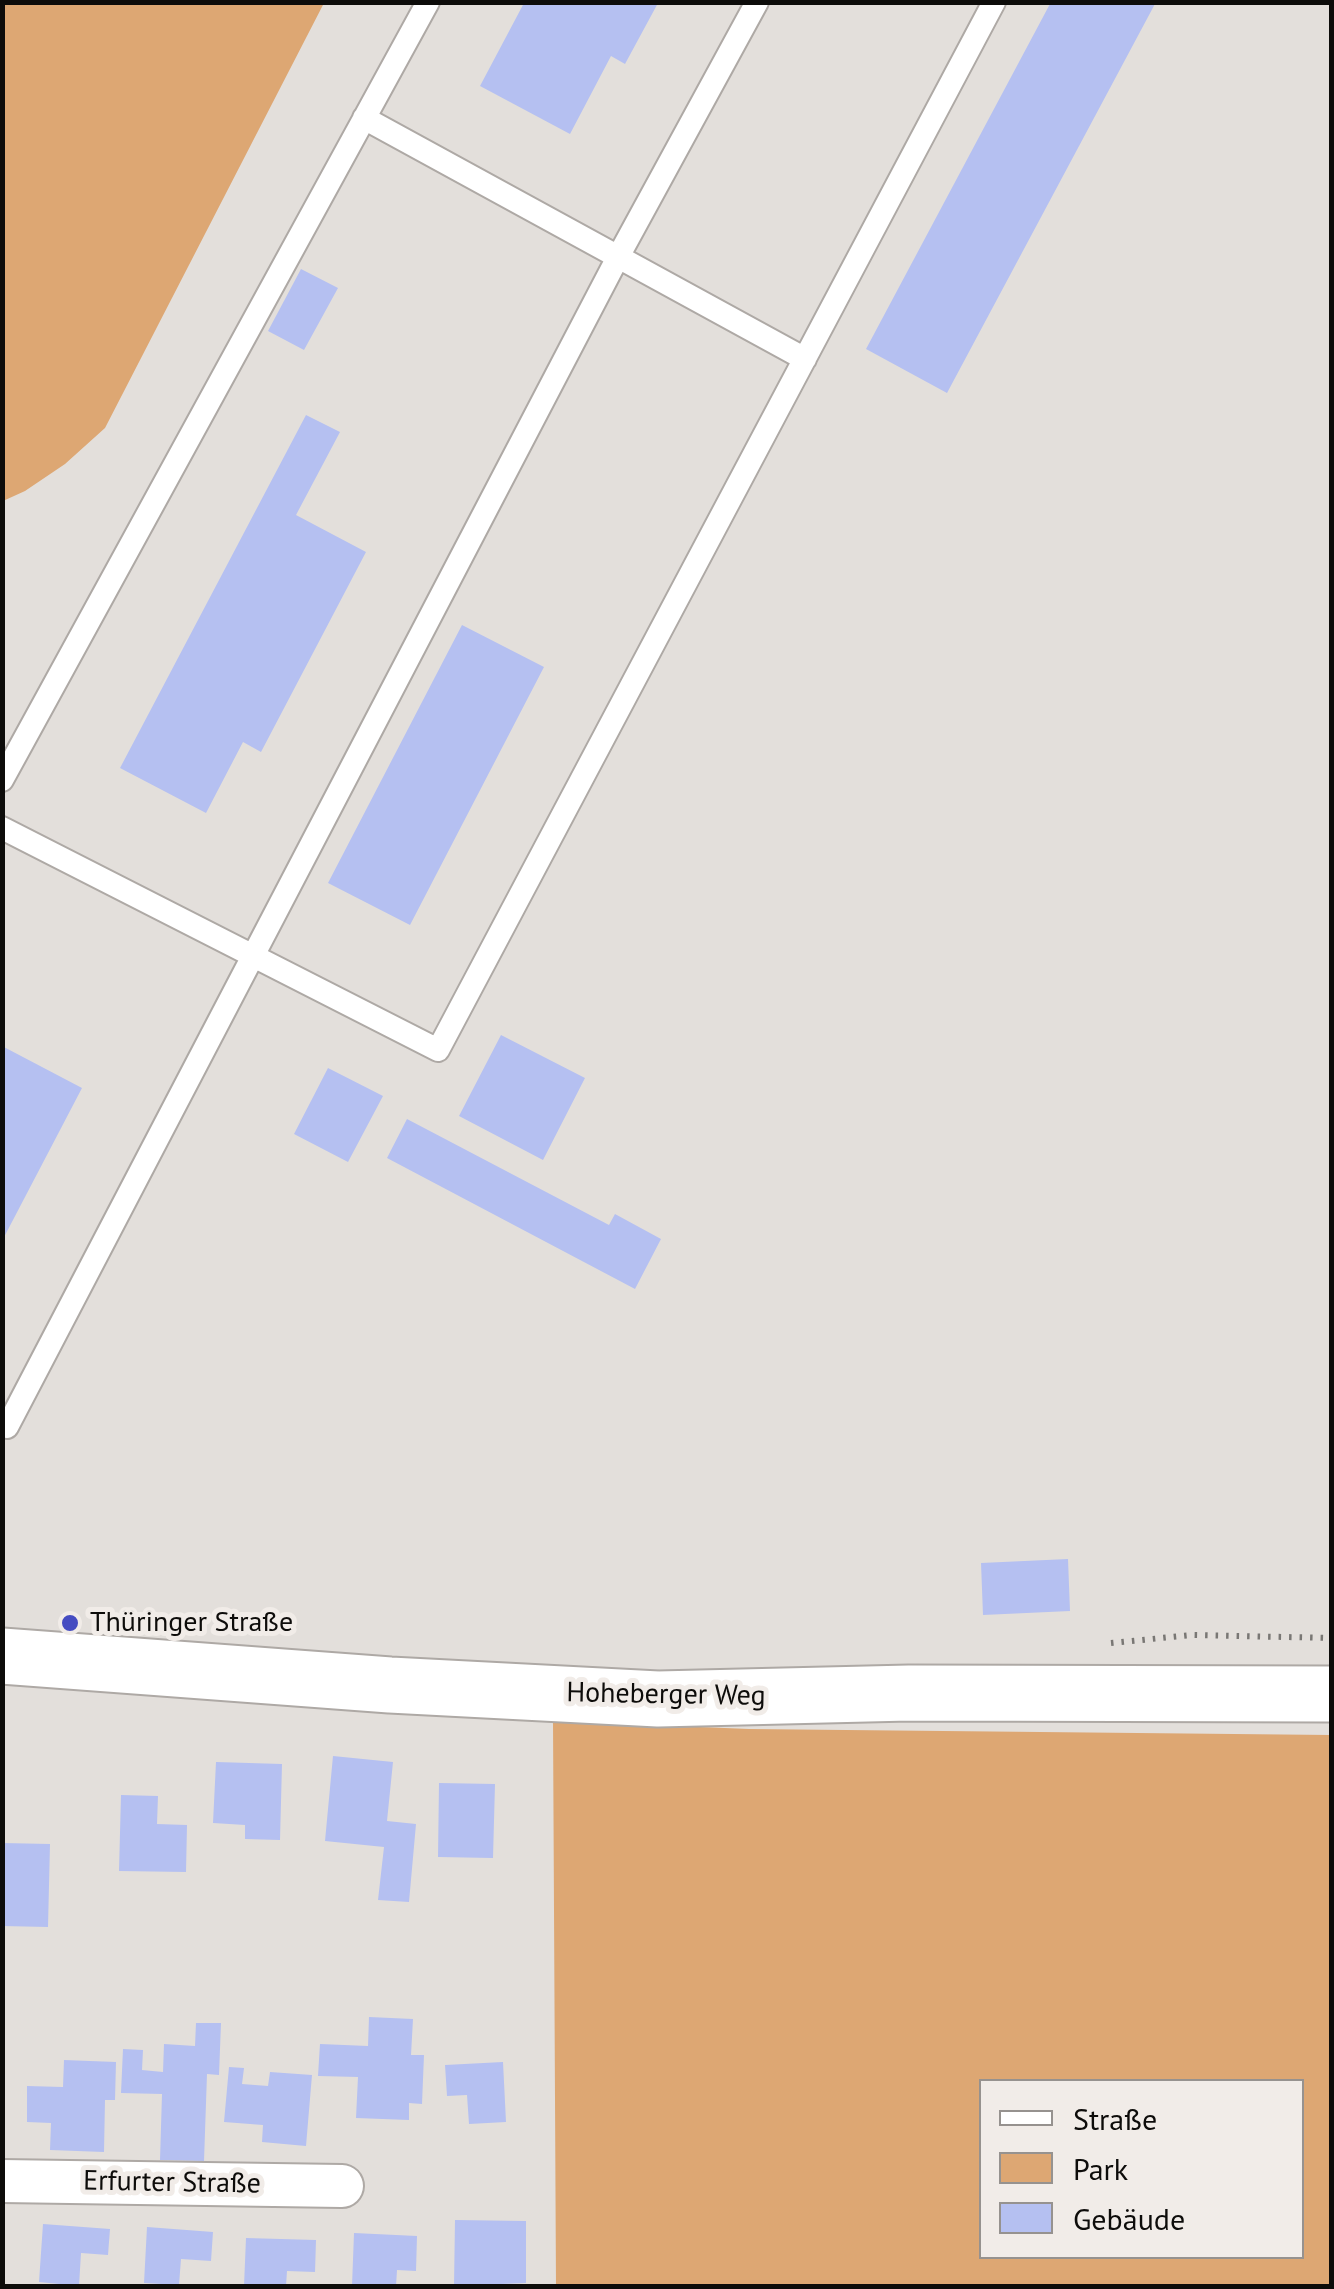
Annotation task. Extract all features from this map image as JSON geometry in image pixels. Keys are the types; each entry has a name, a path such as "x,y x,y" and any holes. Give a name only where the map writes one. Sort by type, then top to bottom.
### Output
{"street":[{"name":"Hoheberger Weg","path":"2,1656 390,1685 658,1699 909,1694 1332,1694"},
{"name":"Erfurter Straße","path":"2,2181 342,2186"}],"lane":[{"path":"2,780 428,2"},
{"path":"4,1429 618,257 758,2"},
{"path":"2,828 438,1050 994,2"},
{"path":"364,118 805,359"}],"green space":[{"path":"2,3 324,3 105,428 65,464 3,501"},
{"path":"553,1721 749,1729 1331,1735 1331,2286 556,2286"}],"building":[{"path":"1051,2 1156,2 947,393 866,349"},
{"path":"524,3 658,3 625,64 611,56 570,134 480,86"},
{"path":"301,269 338,288 304,350 268,331"},
{"path":"306,415 340,432 296,515 366,552 261,752 243,742 206,813 120,768"},
{"path":"462,625 544,667 410,925 328,883"},
{"path":"501,1035 585,1078 543,1160 459,1116"},
{"path":"2,1046 82,1088 2,1241"},
{"path":"328,1068 383,1096 348,1162 294,1134"},
{"path":"407,1119 609,1225 615,1214 661,1239 635,1289 387,1158"},
{"path":"1068,1559 1070,1611 983,1615 981,1563"},
{"path":"333,1756 393,1762 387,1821 416,1824 409,1902 378,1900 384,1847 325,1841"},
{"path":"216,1762 282,1764 280,1840 245,1839 245,1825 213,1823"},
{"path":"439,1783 495,1784 493,1858 438,1857"},
{"path":"121,1795 158,1796 157,1824 187,1825 186,1872 119,1871"},
{"path":"2,1843 50,1844 48,1927 2,1926"},
{"path":"369,2017 413,2019 411,2055 424,2055 422,2104 409,2103 409,2120 356,2118 358,2077 318,2076 320,2044 368,2046"},
{"path":"196,2023 221,2023 219,2075 207,2074 204,2161 160,2160 162,2094 121,2093 123,2049 143,2050 142,2070 163,2072 164,2044 195,2046"},
{"path":"64,2060 116,2062 115,2100 105,2100 104,2152 50,2150 51,2123 27,2122 27,2086 63,2087"},
{"path":"503,2062 506,2122 469,2124 467,2095 447,2096 445,2065"},
{"path":"229,2067 244,2068 242,2084 268,2086 270,2072 312,2075 306,2146 262,2142 263,2125 224,2122"},
{"path":"455,2220 526,2221 526,2283 454,2286"},
{"path":"43,2224 110,2229 108,2255 81,2253 79,2286 39,2282"},
{"path":"147,2227 213,2232 211,2261 181,2259 179,2285 144,2283"},
{"path":"354,2233 417,2236 416,2271 397,2270 396,2286 352,2286"},
{"path":"246,2238 316,2240 315,2272 287,2271 286,2286 244,2286"}],"place":[{"name":"Thüringer Straße","path":"70,1623"}]}
